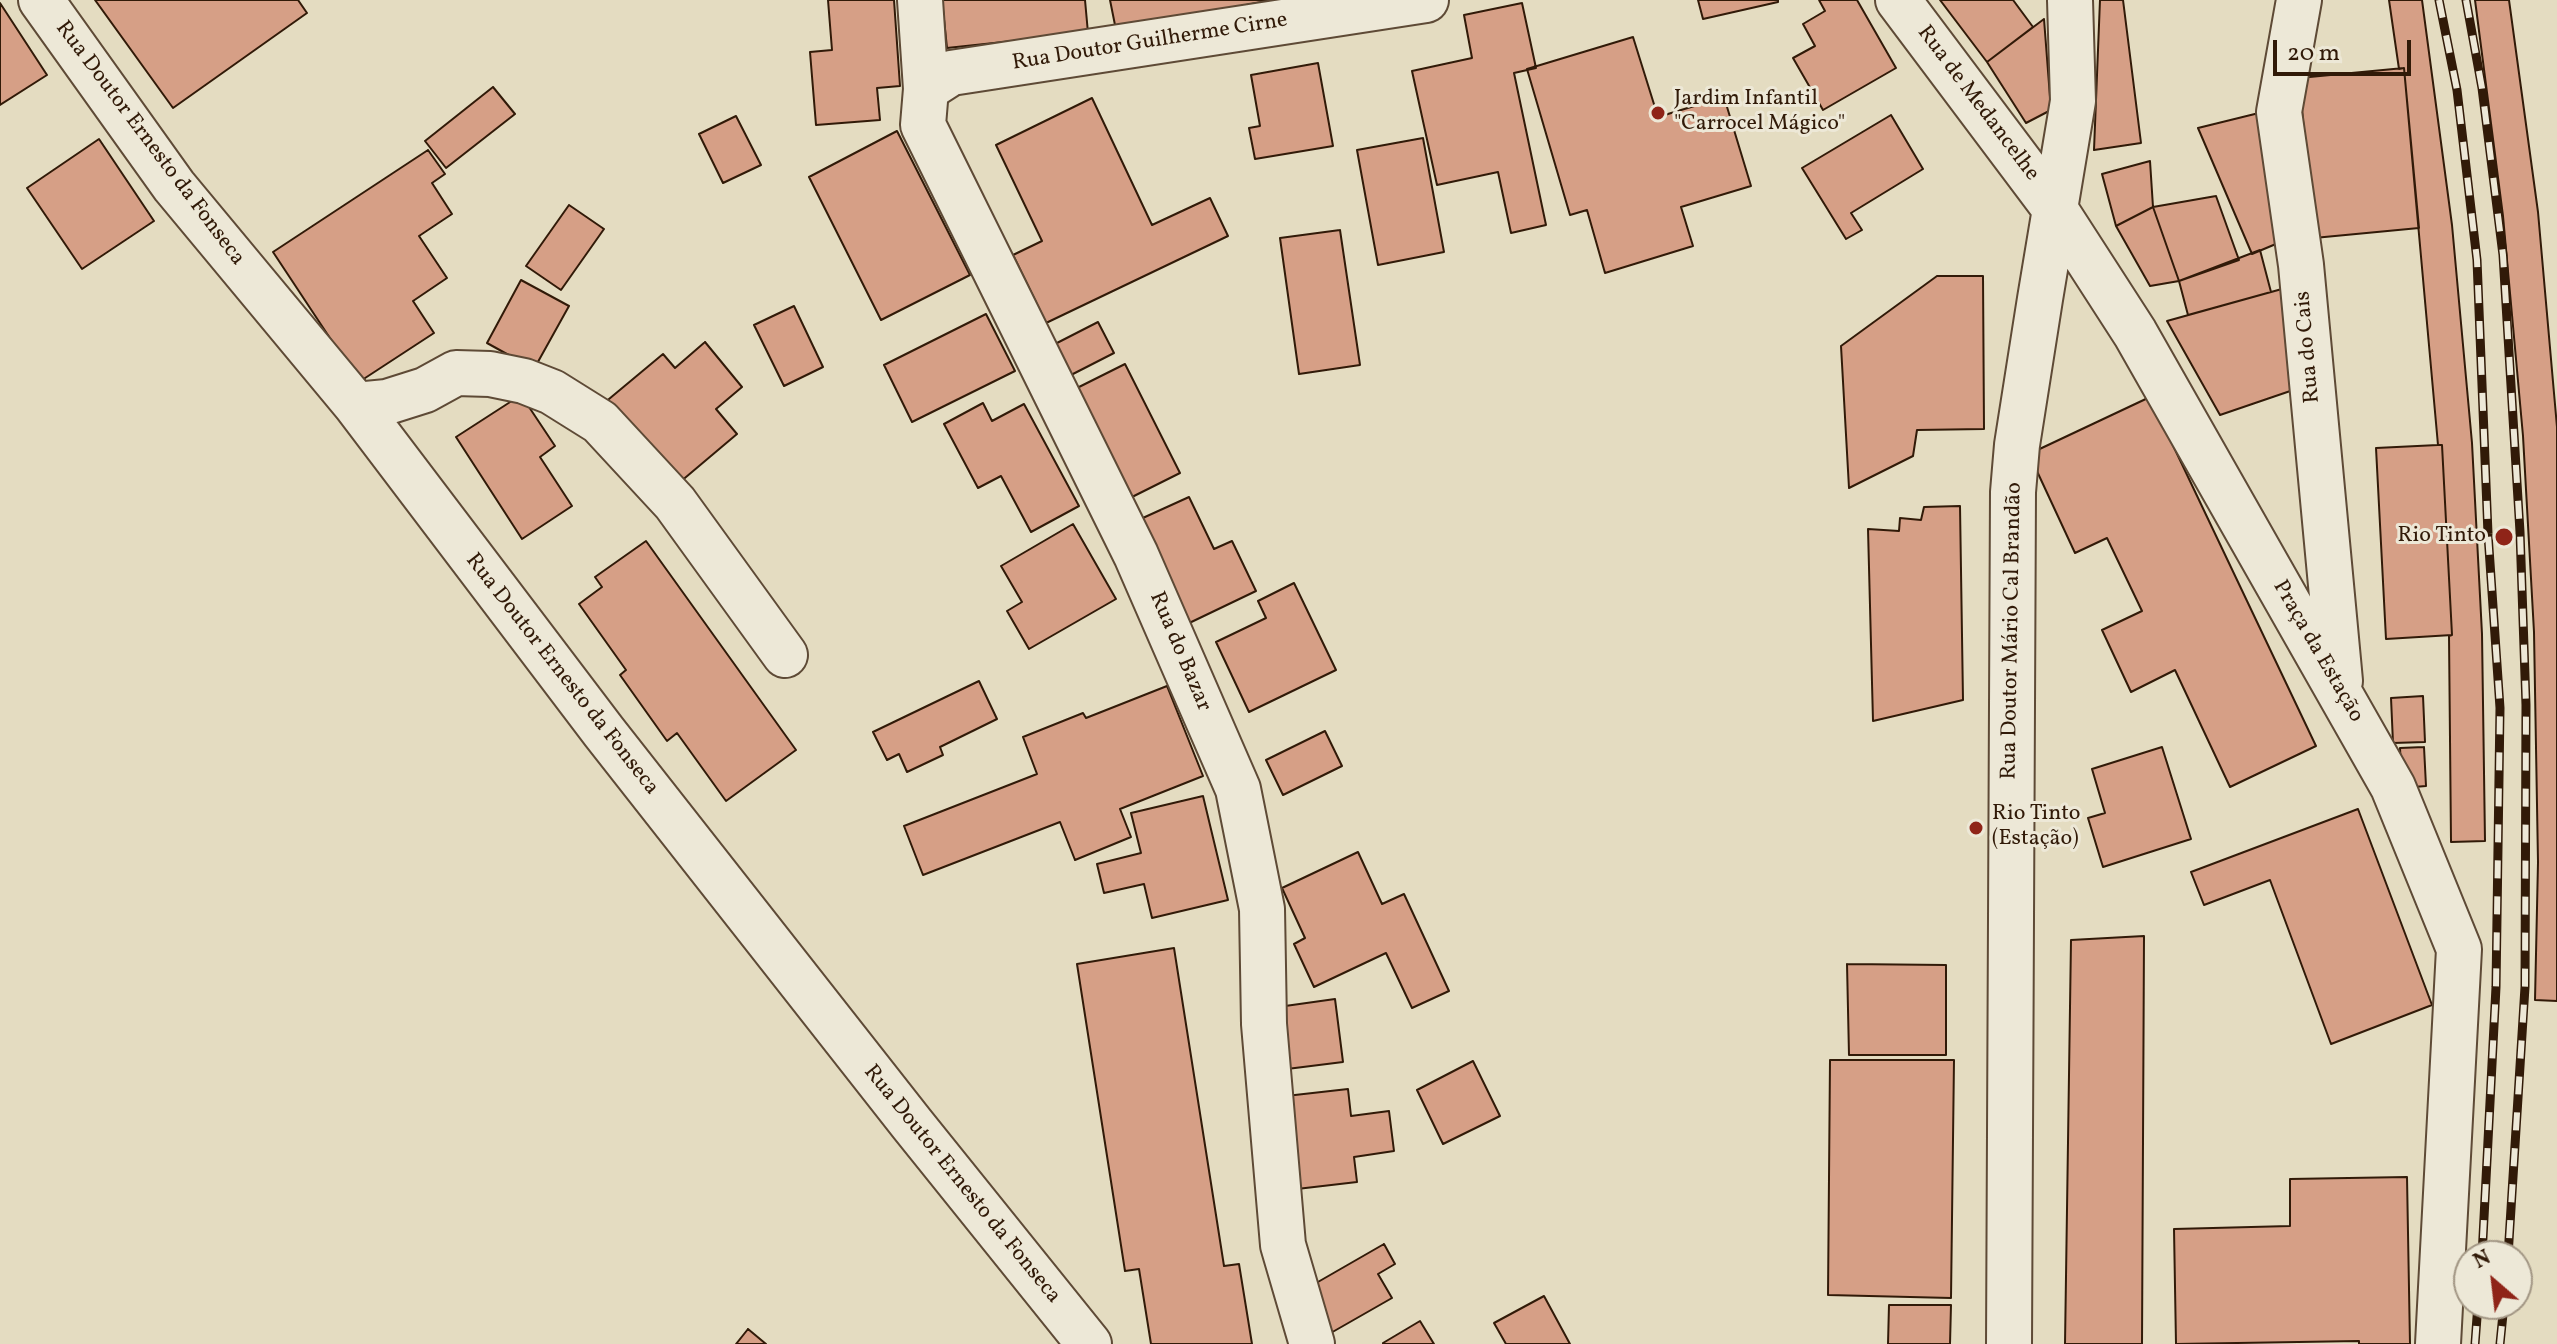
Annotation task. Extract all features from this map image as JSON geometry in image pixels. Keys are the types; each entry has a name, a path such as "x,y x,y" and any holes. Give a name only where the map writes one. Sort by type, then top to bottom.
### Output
{"street":[{"name":"Rua Doutor Ernesto da Fonseca","path":"41,0 174,186 356,405 604,732 1089,1344"},
{"name":"Rua do Bazar","path":"920,0 926,89 923,125 1136,555 1238,789 1262,909 1264,1024 1283,1245 1312,1344"},
{"name":"Rua Doutor Guilherme Cirne","path":"926,89 951,73 1426,0"},
{"name":"Rua de Medancelhe","path":"1898,0 2055,209"},
{"path":"2055,209 2073,101 2070,0"},
{"name":"Rua do Cais","path":"2299,0 2279,112 2301,265 2342,696"},
{"name":"Praça da Estação","path":"2055,209 2135,333 2393,787 2459,949 2438,1344"},
{"name":"Rua Doutor Mário Cal Brandão","path":"2009,1344 2013,492 2017,445 2055,209"},
{"path":"356,405 387,402 425,390 456,373 490,374 524,381 552,392 600,422 675,503 785,655"}],"building":[{"path":"95,0 298,0 307,13 173,108"},
{"path":"828,0 894,0 900,86 877,88 880,120 816,125 810,52 832,50"},
{"path":"942,0 1085,0 1088,33 947,48"},
{"path":"1110,0 1272,0 1116,30"},
{"path":"1698,0 1778,0 1778,2 1703,19"},
{"path":"1819,0 1857,0 1896,68 1823,110 1793,58 1815,46 1803,24 1825,11"},
{"path":"1940,0 2013,0 2033,27 1987,62"},
{"path":"2100,0 2123,0 2141,143 2094,150"},
{"path":"2389,0 2422,0 2452,225 2472,443 2482,634 2485,841 2451,842 2449,636 2452,635 2442,445 2438,445 2404,68 2399,69"},
{"path":"2475,0 2509,0 2538,212 2557,427 2557,1001 2535,1000 2538,862 2534,632 2523,436 2503,216"},
{"path":"0,3 47,75 0,105"},
{"path":"1522,3 1536,68 1514,73 1546,225 1511,233 1498,172 1437,185 1412,71 1472,58 1464,15"},
{"path":"2044,19 2051,110 2026,123 1987,62"},
{"path":"1633,37 1658,117 1724,97 1751,186 1681,207 1693,246 1605,273 1587,210 1570,215 1527,69"},
{"path":"1318,63 1333,146 1255,159 1249,128 1260,126 1251,75"},
{"path":"2404,68 2419,228 2314,238 2299,78"},
{"path":"493,87 515,114 446,168 425,141"},
{"path":"1092,98 1152,225 1210,198 1228,236 1046,323 1013,255 1042,241 996,145"},
{"path":"2267,111 2283,241 2252,254 2198,128"},
{"path":"1891,115 1923,169 1851,213 1862,230 1846,239 1802,168"},
{"path":"736,116 761,165 723,183 699,134"},
{"path":"897,131 970,275 881,320 809,177"},
{"path":"1423,138 1444,252 1378,265 1357,150"},
{"path":"99,139 154,221 82,269 27,188"},
{"path":"428,150 445,174 432,183 452,214 419,236 447,278 413,301 434,333 359,382 273,252"},
{"path":"2150,161 2153,207 2116,226 2102,174"},
{"path":"2216,196 2239,260 2179,281 2153,207"},
{"path":"569,205 604,229 561,290 526,266"},
{"path":"2153,207 2179,281 2150,286 2116,226"},
{"path":"1340,230 1360,365 1299,374 1280,238"},
{"path":"2260,250 2271,292 2188,315 2179,281"},
{"path":"1937,276 1983,276 1984,429 1917,430 1913,456 1849,488 1841,346"},
{"path":"521,280 569,306 534,369 487,343"},
{"path":"2289,287 2302,387 2220,415 2167,321"},
{"path":"794,306 823,367 784,386 754,325"},
{"path":"986,314 1015,371 912,422 884,365"},
{"path":"1098,322 1114,353 1071,375 1055,344"},
{"path":"705,342 742,387 716,409 737,434 673,488 603,404 663,354 675,368"},
{"path":"1125,364 1180,473 1126,500 1071,391"},
{"path":"521,395 555,446 540,457 572,506 522,539 456,437"},
{"path":"2150,397 2316,746 2230,787 2175,670 2131,692 2102,630 2142,611 2107,538 2075,553 2029,454"},
{"path":"983,403 992,421 1024,404 1079,506 1031,532 1001,476 978,488 944,424"},
{"path":"2442,445 2452,635 2386,639 2376,448"},
{"path":"1189,497 1214,549 1232,541 1256,591 1183,626 1134,522"},
{"path":"1960,506 1963,700 1873,721 1868,529 1899,531 1900,518 1921,520 1924,507"},
{"path":"1073,524 1116,599 1029,649 1007,611 1022,602 1001,566"},
{"path":"646,541 796,750 726,801 677,733 667,741 620,675 626,670 579,604 602,587 595,577"},
{"path":"1294,583 1336,670 1249,712 1216,642 1266,618 1258,601"},
{"path":"979,681 997,719 940,747 943,755 907,772 899,754 887,760 873,732"},
{"path":"1167,686 1203,776 1120,809 1131,837 1075,860 1060,822 923,875 904,826 1037,774 1023,737 1083,713 1086,718"},
{"path":"2423,696 2425,742 2393,743 2391,698"},
{"path":"1325,731 1342,766 1283,795 1266,760"},
{"path":"2162,747 2191,839 2103,867 2088,818 2105,813 2092,769"},
{"path":"2424,747 2426,786 2402,788 2400,748"},
{"path":"1203,796 1228,900 1152,918 1144,884 1104,893 1097,864 1141,853 1131,813"},
{"path":"2358,809 2432,1005 2331,1044 2270,880 2204,905 2191,872"},
{"path":"1358,852 1382,904 1404,894 1449,991 1412,1008 1386,953 1314,987 1294,944 1305,938 1282,888"},
{"path":"2144,936 2142,1344 2065,1344 2071,940"},
{"path":"1174,948 1224,1266 1239,1264 1252,1344 1151,1344 1139,1269 1125,1271 1077,964"},
{"path":"1847,964 1946,965 1946,1055 1849,1055"},
{"path":"1335,999 1343,1062 1287,1069 1278,1007"},
{"path":"1830,1060 1954,1060 1951,1298 1828,1295"},
{"path":"1473,1061 1500,1116 1443,1144 1417,1090"},
{"path":"1348,1089 1351,1116 1389,1111 1394,1151 1354,1157 1357,1182 1297,1189 1286,1096"},
{"path":"2407,1177 2410,1344 2359,1344 2359,1341 2176,1344 2174,1229 2290,1226 2290,1179"},
{"path":"1384,1244 1395,1264 1378,1274 1392,1298 1329,1334 1304,1290"},
{"path":"1544,1296 1570,1344 1506,1344 1494,1323"},
{"path":"1889,1305 1951,1305 1950,1344 1888,1344"},
{"path":"1420,1321 1434,1344 1383,1344 1383,1343"},
{"path":"748,1329 766,1344 736,1344"}],"railway":[{"path":"2439,0 2457,90 2477,260 2488,534 2500,708 2496,987 2483,1240"},
{"path":"2466,0 2482,88 2503,255 2520,532 2526,705 2525,987 2509,1240"},
{"path":"2475,1344 2477,1320"},
{"path":"2500,1344 2502,1320"}],"place":[{"name":"Jardim Infantil \"Carrocel Mágico\"","path":"1658,113"},
{"name":"Rio Tinto","path":"2504,537"},
{"name":"Rio Tinto (Estação)","path":"1976,828"}]}
